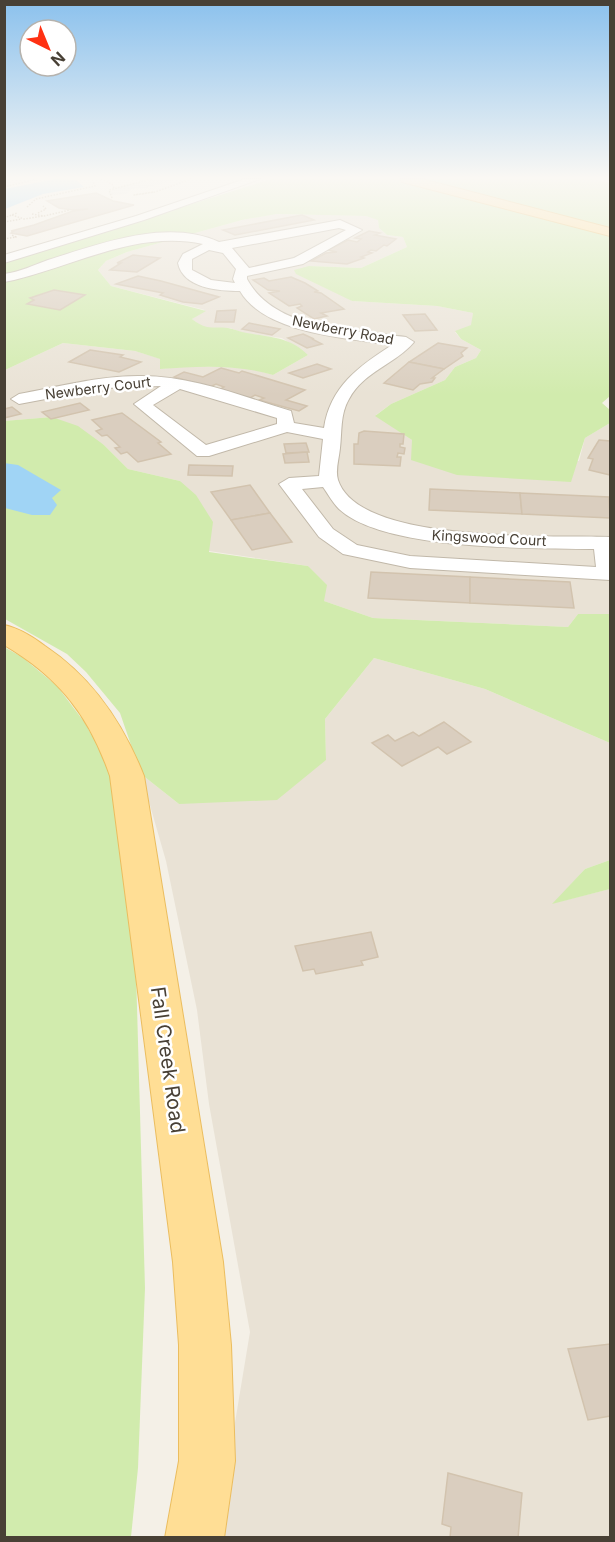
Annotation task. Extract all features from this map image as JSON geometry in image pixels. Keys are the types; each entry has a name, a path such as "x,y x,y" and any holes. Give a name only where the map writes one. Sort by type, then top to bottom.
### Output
{"main road":[{"name":"Fall Creek Road","path":"4,633 51,662 84,694 108,729 127,776 203,1311 207,1461 206,1483 195,1538"}],"street":[{"path":"4,259 30,251"},
{"path":"4,280 105,251"},
{"path":"195,251 187,257 185,269 193,277 210,284 244,280 298,261 317,251"},
{"name":"Newberry Road","path":"226,251 234,257 248,295 260,305 294,321 406,342 365,371 340,399 332,435 329,480"},
{"path":"4,290 12,290 39,280 31,274"},
{"name":"Newberry Court","path":"19,399 134,381 177,384 285,415 286,427"},
{"name":"Newberry Court","path":"177,384 142,404 203,452 286,427 332,435"},
{"path":"370,519 341,500 329,480 289,484 326,533 350,550 410,562 608,574 607,543"},
{"path":"326,533 370,519"},
{"name":"Kingswood Court","path":"370,519 402,530 433,536 607,543"}],"shaded area":[{"path":"398,251 361,268 309,266 352,301 437,306 473,313 472,325 455,332 461,339 481,350 476,358 455,367 445,380 391,404 376,415 412,440 579,461 585,438 610,423 610,614 578,614 568,627 373,618 324,601 308,566 209,551 180,481 128,469 104,445 52,417 5,421 5,370 63,343 135,351 161,359 160,369 192,366 250,368 273,375 308,355 282,338 243,333 230,328 204,328 192,319 205,310 111,286 98,270 106,261 127,252"},
{"path":"374,658 485,689 610,743 610,860 585,869 554,903 610,889 610,1537 216,1537 250,1332 209,1104 197,1010 166,861 141,774 179,804 326,760 325,719"}],"green space":[{"path":"43,251 131,251 106,261 98,270 111,286 206,311 192,319 210,327 228,328 287,341 308,355 273,375 231,367 160,369 160,359 135,351 63,343 5,370 5,263"},
{"path":"398,251 610,251 610,396 602,403 610,410 610,423 585,438 571,482 457,475 411,460 412,440 375,416 391,404 445,380 455,367 476,358 481,350 461,339 455,331 471,325 473,313 437,306 352,301 296,274 294,270 309,266 361,268"},
{"path":"52,417 78,426 104,445 128,469 180,481 196,495 213,522 209,552 308,566 327,585 324,601 373,618 568,627 578,614 610,614 610,743 485,689 374,658 325,719 326,760 277,800 179,804 141,774 120,713 86,672 67,654 5,619 4,421"},
{"path":"4,647 22,657 57,686 85,723 108,765 134,901 145,1288 138,1468 131,1537 5,1537"},
{"path":"610,860 610,889 552,904 585,869"}],"water":[{"path":"4,463 18,465 61,490 52,498 57,505 50,515 32,515 5,508"}],"building":[{"path":"332,251 370,251 368,252 372,253 347,264 311,261 326,253 337,252"},
{"path":"133,255 160,258 137,272 110,270 121,263 117,263"},
{"path":"138,276 219,297 202,304 183,302 160,295 163,293 116,284"},
{"path":"291,277 305,283 318,291 314,292 321,293 344,309 321,313 327,316 314,319 297,308 302,306 300,304 289,306 269,293 280,291 268,290 253,280 264,278 269,281"},
{"path":"54,290 85,295 60,310 27,304 34,300 30,298"},
{"path":"236,310 234,322 215,322 217,311"},
{"path":"425,314 437,330 415,331 403,315"},
{"path":"249,323 280,329 272,335 242,329"},
{"path":"303,334 322,344 307,348 288,338"},
{"path":"438,343 467,348 461,353 463,356 444,369 409,362"},
{"path":"90,350 123,355 120,357 141,362 119,372 69,362"},
{"path":"409,362 444,369 432,378 435,378 432,382 420,384 413,390 384,383"},
{"path":"317,364 331,369 303,378 289,373"},
{"path":"221,368 239,373 242,371 305,390 286,400 307,406 299,411 259,400 264,398 255,395 250,398 219,390 224,387 216,384 210,387 174,377 184,372 203,377"},
{"path":"80,403 89,410 51,419 42,412"},
{"path":"12,407 21,414 4,418 4,409"},
{"path":"122,413 161,442 158,443 171,454 138,462 127,452 121,454 115,448 120,447 107,435 102,436 96,431 102,429 92,420"},
{"path":"364,431 404,434 403,444 400,444 400,447 405,448 404,454 398,453 397,457 401,457 400,466 354,464 354,444 358,444 359,433"},
{"path":"599,440 610,441 610,475 589,470 593,459 588,458"},
{"path":"306,443 309,452 286,453 284,444"},
{"path":"307,452 309,462 285,463 283,454"},
{"path":"189,465 233,466 232,476 188,475"},
{"path":"250,485 270,513 231,520 211,492"},
{"path":"430,489 520,493 522,514 429,510"},
{"path":"520,493 609,497 610,518 522,514"},
{"path":"270,513 292,542 252,550 231,520"},
{"path":"371,572 470,577 470,603 368,598"},
{"path":"470,577 570,582 574,608 470,603"},
{"path":"444,722 471,742 447,754 438,747 402,766 372,743 388,735 395,741 413,732 419,736"},
{"path":"371,932 378,957 361,961 363,965 316,974 314,969 303,971 295,946"},
{"path":"610,1344 610,1416 588,1420 568,1349"},
{"path":"448,1473 522,1493 518,1538 450,1538 451,1527 442,1524"}]}
